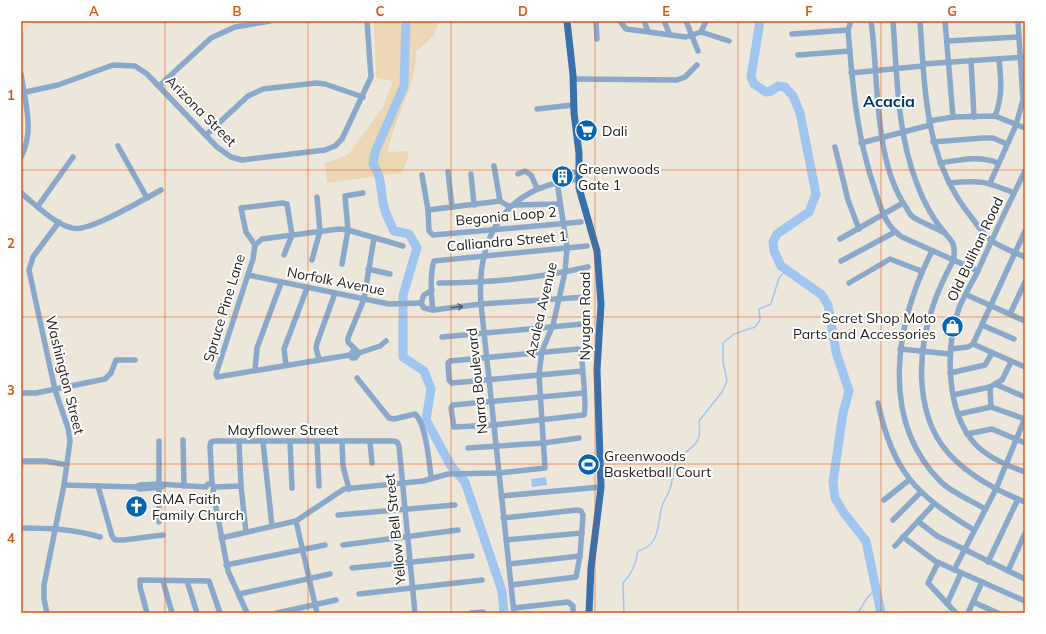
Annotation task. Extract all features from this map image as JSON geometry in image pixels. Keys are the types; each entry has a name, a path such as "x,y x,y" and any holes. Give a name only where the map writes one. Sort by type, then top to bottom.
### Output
{"main road":[{"name":"Nyugan Road","path":"567,21 573,79 573,105 579,153 579,188 597,251 600,304 597,370 601,487 591,568 589,613"}],"street":[{"path":"158,86 211,38 235,27 270,21"},
{"name":"Arizona Street","path":"23,93 58,85 113,65 125,64 135,66 148,74 217,148 231,157 242,160 325,150 335,146 342,139 363,97 371,77 367,21"},
{"path":"596,21 598,39"},
{"path":"620,21 626,29 686,37 702,32 729,40"},
{"path":"644,21 648,31"},
{"path":"664,21 670,35"},
{"path":"686,21 698,51"},
{"path":"702,32 706,21"},
{"path":"851,21 848,30 851,73 861,143 882,215 895,232 932,251 954,259 978,271"},
{"path":"871,21 877,103 892,179 903,204 912,217 944,232"},
{"path":"893,21 896,68 903,131 909,160 917,185 944,232 954,245 954,259 933,305 926,328 923,352 922,385 928,416 936,436 954,460 974,476 996,489 1025,502"},
{"path":"920,21 929,123 940,163 949,183 964,209 991,241 1025,257"},
{"path":"945,21 947,62 953,117"},
{"path":"990,183 1016,125 1023,100 1023,57 1019,37 1018,21"},
{"path":"792,34 848,30"},
{"path":"947,41 1019,37"},
{"path":"798,55 850,51"},
{"path":"851,73 947,62 1023,57"},
{"path":"995,116 1002,90 999,58"},
{"path":"971,60 974,117"},
{"path":"573,79 677,80 685,77 696,65"},
{"path":"21,74 29,136 27,146 21,157"},
{"path":"206,135 248,96 263,89 316,83 325,84 363,97"},
{"path":"537,109 573,105"},
{"path":"861,143 953,117 995,116 1025,128"},
{"path":"933,142 993,138 1007,144"},
{"path":"118,146 147,198"},
{"path":"835,147 848,200 859,229"},
{"path":"38,206 73,156"},
{"path":"940,163 978,159 989,159 998,163"},
{"path":"494,166 500,201"},
{"path":"518,174 525,171 529,172 537,188"},
{"name":"Old Bulihan Road","path":"1025,171 959,308 950,352 950,373 953,394 967,434 976,445 1006,466 1025,472"},
{"path":"448,172 452,207"},
{"path":"471,174 474,205"},
{"path":"422,175 428,210 500,201 511,206 560,204"},
{"name":"Narra Boulevard","path":"514,610 503,518 491,380 481,304 480,283 484,256 494,229 511,206 537,188 579,176"},
{"path":"949,183 976,181 990,183 1014,193"},
{"name":"Azalea Avenue","path":"499,473 544,468 544,443 539,375 542,352 553,325 565,272 567,248 565,223 560,204 557,182"},
{"path":"21,194 59,222 70,228 83,229 161,190"},
{"path":"342,264 348,230 345,196 363,193"},
{"path":"312,260 320,231 317,197"},
{"path":"284,254 292,235 287,204 241,208 242,219 246,232 255,245 262,239 292,235 320,231 348,230 403,246"},
{"path":"840,239 903,204"},
{"name":"Begonia Loop 2","path":"428,210 428,231 433,235 581,222"},
{"name":"Washington Street","path":"47,613 44,599 44,585 70,449 68,431 55,390 29,270 33,257 59,222"},
{"path":"900,349 923,352 950,352 973,344 1025,231"},
{"path":"841,261 895,232"},
{"path":"354,352 348,342 348,338 364,299 374,238"},
{"name":"Spruce Pine Lane","path":"255,245 253,259 216,374 217,377 255,370"},
{"name":"Calliandra Street 1","path":"432,290 432,266 434,261 587,246"},
{"path":"932,251 921,272 911,300 900,349 898,376 906,425 927,466 942,483 985,509"},
{"path":"848,283 890,259 921,272"},
{"path":"439,283 480,283 588,268"},
{"path":"368,269 390,274"},
{"name":"Norfolk Avenue","path":"248,275 364,299 399,304 419,303"},
{"path":"281,282 257,348 255,370 354,352 380,346 386,341"},
{"path":"1010,314 1025,282"},
{"path":"286,365 284,349 307,288"},
{"path":"433,310 432,290 424,295 419,303 427,310 433,310 481,304 586,297"},
{"path":"319,359 316,348 317,343 335,294"},
{"path":"967,294 1025,321"},
{"path":"442,337 553,325 583,324"},
{"path":"982,325 1014,339"},
{"path":"973,344 1025,367"},
{"path":"583,371 491,380 450,382 448,362 542,352 580,350 583,371 586,411 584,415 494,425 454,427 452,406 540,396 584,393"},
{"path":"950,373 985,365 992,353"},
{"path":"21,393 55,390 105,379 111,374 116,360 135,360"},
{"path":"953,394 992,386 1002,380 1011,362"},
{"path":"357,378 389,418 394,419 414,414 418,417 426,443 431,476"},
{"path":"992,386 1025,396"},
{"path":"991,407 992,386"},
{"path":"878,403 884,433 892,452 909,480 934,504 974,530"},
{"path":"954,570 963,550 996,489 1025,419 991,407 959,414"},
{"path":"967,434 992,429 1025,443"},
{"path":"468,448 544,443 579,438"},
{"path":"183,440 184,486"},
{"path":"159,441 159,522"},
{"name":"Mayflower Street","path":"213,487 211,442 397,442"},
{"path":"239,442 240,486 246,532"},
{"path":"263,442 272,526"},
{"path":"290,442 292,488"},
{"path":"317,442 319,486"},
{"path":"342,442 343,466 349,489"},
{"path":"370,442 372,463"},
{"name":"Yellow Bell Street","path":"397,442 399,446 406,510 415,613"},
{"path":"21,461 44,461 67,465"},
{"path":"416,481 431,476 499,473"},
{"path":"221,538 296,521 344,489 423,481 446,475"},
{"path":"884,500 909,480"},
{"path":"64,485 206,487 208,484 213,487 240,486"},
{"path":"98,486 112,536 116,540 163,535"},
{"path":"213,487 226,566 247,613"},
{"path":"501,496 601,487"},
{"path":"893,520 921,492"},
{"path":"988,562 1018,499"},
{"path":"895,546 919,522 934,504"},
{"path":"338,516 455,505"},
{"path":"503,518 581,511 582,533 576,577 511,585"},
{"path":"296,521 317,613"},
{"path":"919,522 937,536 963,550 1025,579"},
{"path":"21,528 55,528 78,531 100,537"},
{"path":"343,545 458,530"},
{"path":"506,540 582,533"},
{"path":"1008,572 1025,533"},
{"path":"903,537 938,563 1025,601"},
{"path":"226,566 325,545"},
{"path":"352,568 472,556"},
{"path":"509,564 580,556"},
{"path":"938,563 928,582 956,613"},
{"path":"947,604 961,573"},
{"path":"239,594 330,574"},
{"path":"148,613 140,587 140,580 209,581 220,613"},
{"path":"359,594 482,580"},
{"path":"162,581 172,613"},
{"path":"187,581 197,613"},
{"path":"968,613 982,582"},
{"path":"280,613 336,600"},
{"path":"973,602 998,613"},
{"path":"514,610 571,603 573,613"},
{"path":"471,613 483,612"}],"shaded area":[{"path":"374,21 439,21 434,35 416,52 415,65 409,91 395,127 388,152 408,151 408,158 402,173 327,183 325,163 348,155 383,107 393,81 376,78"},
{"name":"Greenwoods Basketball Court","path":"595,452 596,475 584,475 582,453"}],"water":[{"path":"546,477 547,485 532,487 531,479"}],"waterway":[{"path":"406,21 404,86 375,152 373,164 380,180 385,210 394,231 409,234 417,248 403,295 403,357 424,371 431,389 426,420 451,466 465,482 502,591 504,613"},
{"path":"760,21 751,77 754,84 766,92 771,91 778,86 785,87 793,96 800,113 816,194 809,212 777,234 773,242 774,251 781,266 822,295 828,305 836,352 849,391 843,413 833,482 835,498 844,513 866,541 881,613"},
{"path":"624,613 623,583 633,568 638,551 651,544 657,533 662,506 670,489 677,459 696,444 700,429 699,421 722,392 727,381 723,361 723,343 734,334 755,327 760,320 759,309 771,304 779,278 786,270"},
{"path":"858,613 867,598 877,588"}],"place":[{"name":"Dali","path":"587,131"},
{"name":"Greenwoods Gate 1","path":"563,177"},
{"name":"Secret Shop Moto Parts and Accessories","path":"952,326"},
{"name":"Greenwoods Basketball Court","path":"589,464"},
{"name":"GMA Faith Family Church","path":"137,507"}],"district":[{"name":"Acacia","path":"889,101"}]}
